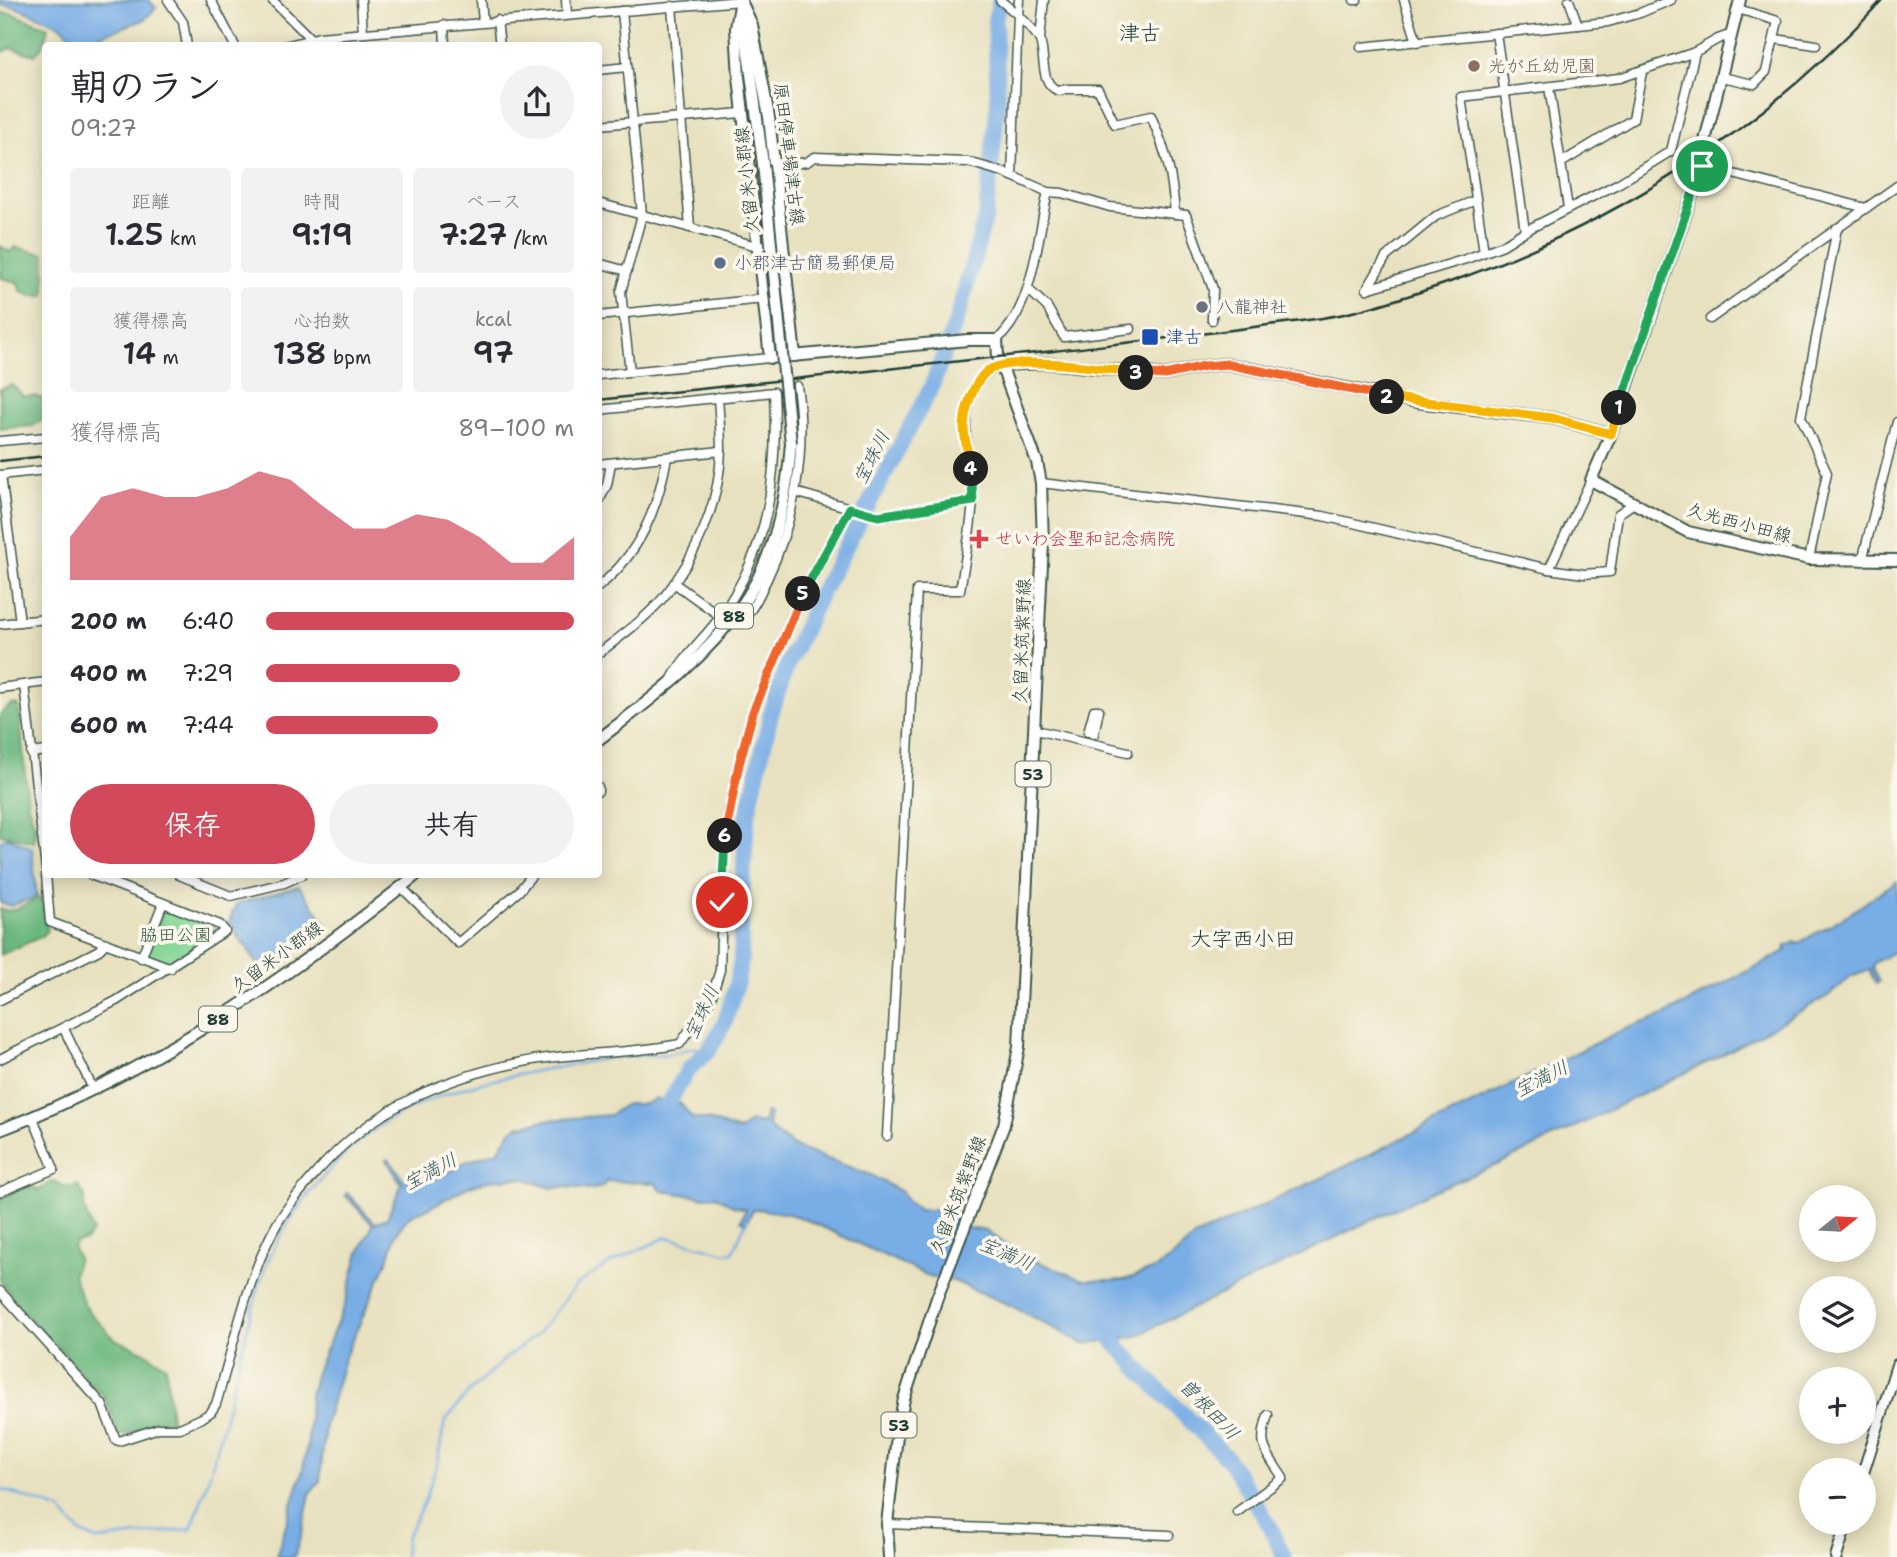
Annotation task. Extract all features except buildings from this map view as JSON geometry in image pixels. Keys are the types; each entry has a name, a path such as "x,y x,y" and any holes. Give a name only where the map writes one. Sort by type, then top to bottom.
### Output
{"main road":[{"path":"741,0 736,28 770,359 968,340 997,340 1001,365 1047,363 1165,375 1227,364 1416,402 1552,418 1611,434"},
{"name":"久留米小郡線","path":"602,737 669,685 723,622 742,605 769,550 784,498 791,443 768,165 741,0"},
{"path":"1591,480 1611,434 1702,166 1703,149 1739,5"},
{"name":"原田停車場津古線","path":"768,165 783,242 795,356"},
{"name":"久留米筑紫野線","path":"889,1557 887,1524 904,1399 937,1298 1004,1125 1019,1047 1043,542 1041,483 1037,462 1001,365"},
{"name":"久光西小田線","path":"1591,480 1688,532 1809,559 1897,560"},
{"name":"久留米小郡線","path":"0,1130 33,1118 154,1058 232,1010 412,878"},
{"path":"1868,1458 1897,1365"},
{"path":"1836,1557 1843,1535"}],"street":[{"path":"168,0 183,22 186,42"},
{"path":"211,0 233,42"},
{"path":"272,0 314,42"},
{"path":"361,0 363,33"},
{"path":"481,0 483,22"},
{"path":"566,0 567,14"},
{"path":"298,42 310,38 444,25 741,0"},
{"path":"1000,0 1040,39"},
{"path":"1007,174 1015,13 1019,0"},
{"path":"1044,0 1040,39 1046,79 1053,89 1059,91 1098,89 1115,124 1150,116 1164,146 1172,174 1175,214"},
{"path":"1404,0 1417,42"},
{"path":"1569,0 1578,25"},
{"path":"1361,47 1608,22 1671,0"},
{"path":"1722,77 1754,84 1766,72 1775,38 1778,21 1739,5"},
{"path":"673,6 690,228"},
{"path":"622,11 642,215 621,292 630,372"},
{"path":"497,20 500,42"},
{"path":"444,25 445,42"},
{"path":"1496,33 1525,230"},
{"path":"1484,252 1461,97 1619,78 1695,52 1732,34"},
{"path":"1775,38 1816,46"},
{"path":"1476,200 1436,216 1386,257 1367,289 1503,245 1525,230 1619,183 1671,151 1695,52"},
{"path":"602,70 627,68"},
{"path":"1561,163 1633,119 1642,72"},
{"path":"1549,87 1568,208"},
{"path":"602,125 743,113"},
{"path":"768,165 807,162 814,157 968,162 1007,174 1048,192 1062,192 1110,207 1186,215 1213,289 1212,320"},
{"path":"1702,166 1866,208"},
{"path":"1710,319 1897,186"},
{"path":"997,340 1017,314 1028,289 1048,192"},
{"path":"602,204 757,246 783,242"},
{"path":"1809,559 1827,473 1801,417 1837,228"},
{"path":"602,264 627,271"},
{"path":"1028,289 1047,307 1065,337 1131,329"},
{"path":"602,316 763,299"},
{"path":"602,375 770,359"},
{"path":"887,1136 917,590 960,590 973,501 964,427 966,412 977,383 987,371 1001,365"},
{"path":"723,622 749,612 779,553 795,492 800,454 801,411 797,386"},
{"path":"602,410 774,392 775,471 769,508 761,534 723,622"},
{"path":"602,651 636,624 674,583 703,531 716,487 721,452 718,397"},
{"path":"1863,561 1897,422"},
{"path":"0,441 42,437"},
{"path":"602,464 721,452"},
{"path":"602,584 614,575 645,530 655,508 667,457"},
{"path":"602,495 607,485 611,463"},
{"path":"20,622 0,475 42,470"},
{"path":"1549,569 1591,480"},
{"path":"1041,483 1323,516 1549,569 1584,574 1610,572 1618,514 1634,503"},
{"path":"795,492 873,516 973,501"},
{"path":"0,1291 102,1404 116,1440 159,1428 180,1428 211,1412 216,1404 247,1294 269,1239 289,1203 330,1157 368,1124 429,1088 503,1066 589,1052 650,1050 680,1044 711,999 720,970 724,837 753,712 798,605 853,509"},
{"path":"674,583 723,622"},
{"path":"0,624 42,620"},
{"path":"0,688 42,683"},
{"path":"24,685 31,753 42,817"},
{"path":"1036,730 1089,738 1128,752"},
{"path":"31,753 42,752"},
{"path":"46,878 50,922 171,968"},
{"path":"0,1059 64,1029 171,968 225,931 220,925 99,878"},
{"path":"186,878 231,896 295,878"},
{"path":"401,887 458,943 519,891 530,878"},
{"path":"141,958 163,903"},
{"path":"0,1000 99,950 106,943"},
{"path":"64,1029 93,1089"},
{"path":"0,1192 54,1169 33,1118"},
{"path":"1237,1512 1283,1478 1265,1448 1261,1435 1268,1415"},
{"path":"887,1524 1169,1535"}],"green space":[{"path":"0,13 10,13 48,27 44,42 35,55 11,48 0,53"},
{"path":"0,246 10,252 15,247 42,253 42,296 31,296 21,291 17,282 1,278"},
{"path":"12,385 23,396 42,399 42,420 33,426 0,429 0,389"},
{"path":"11,705 19,706 28,805 35,827 34,842 0,834 0,714"},
{"path":"39,898 43,904 47,930 41,937 0,955 0,909 15,909"},
{"name":"脇田公園","path":"164,908 216,928 217,933 167,964 146,955"},
{"path":"54,1181 68,1188 77,1185 85,1196 84,1209 93,1231 86,1240 75,1243 73,1249 78,1258 73,1275 84,1304 115,1339 145,1352 166,1366 171,1421 118,1435 103,1395 49,1340 0,1280 0,1200 19,1189 29,1187 39,1190"}],"water":[{"path":"0,0 149,0 156,8 144,20 78,42 60,25 15,7 0,5"},
{"path":"7,837 32,848 37,896 11,906 0,903 0,841"},
{"name":"宝満川","path":"1897,881 1897,950 1874,963 1872,968 1879,982 1876,984 1869,970 1851,977 1828,996 1720,1056 1499,1164 1369,1221 1134,1337 1084,1344 1012,1306 949,1279 933,1278 807,1220 757,1209 753,1210 746,1223 741,1220 746,1209 733,1206 716,1196 702,1197 662,1191 655,1183 607,1181 602,1187 589,1190 552,1188 513,1178 489,1180 467,1187 413,1214 395,1236 389,1257 344,1359 325,1425 320,1481 310,1494 294,1557 276,1557 303,1469 308,1441 310,1395 316,1372 345,1305 358,1255 373,1225 345,1195 347,1193 375,1223 387,1218 402,1184 386,1160 389,1159 404,1180 411,1183 448,1173 463,1163 498,1151 511,1131 518,1126 547,1120 610,1115 626,1104 645,1104 655,1099 681,1104 692,1118 708,1120 739,1131 750,1122 763,1124 766,1112 770,1114 768,1125 774,1132 797,1148 871,1175 901,1192 908,1202 919,1210 937,1210 955,1216 968,1228 986,1231 1028,1258 1084,1280 1124,1280 1155,1269 1194,1237 1328,1175 1620,1031 1664,1015 1786,951 1785,947 1795,942 1797,944 1852,912"},
{"path":"299,886 327,925 263,972 229,922 236,904"}],"waterway":[{"name":"宝珠川","path":"661,1122 663,1113 688,1070 709,1050 725,1022 736,986 741,960 747,818 771,714 788,663 820,595 931,388 956,322 986,215 998,102 995,20 1000,0"},
{"path":"0,1489 59,1509 81,1533 97,1540 191,1529 212,1467 252,1311 270,1257 281,1234 312,1190 348,1151 387,1121 406,1111 445,1094 486,1082 626,1056 668,1054 692,1048 709,1050"},
{"path":"404,1557 406,1538 425,1500 436,1467 445,1421 467,1394 539,1332 576,1285 610,1263 667,1237 726,1253 733,1252 747,1220"},
{"name":"曽根田川","path":"1099,1325 1145,1376 1228,1459 1270,1526 1284,1557"}],"railway":[{"path":"602,400 1209,333 1334,316 1397,300 1511,259 1571,232 1684,168 1737,131 1788,90 1836,47 1882,0"},
{"path":"0,461 42,456"}],"place":[{"name":"光が丘幼児園","path":"1474,66"},
{"name":"小郡津古簡易郵便局","path":"720,263"},
{"name":"八龍神社","path":"1202,307"},
{"name":"津古","path":"1150,337"},
{"name":"せいわ会聖和記念病院","path":"979,539"}],"district":[{"name":"津古","path":"1140,33"},
{"name":"大字西小田","path":"1243,939"}],"route":[{"path":"722,902 724,837 739,764 753,712 798,605 850,508 878,516 973,501 964,427 966,412 977,383 987,371 1001,365 1047,363 1165,375 1214,364 1227,364 1416,402 1552,418 1611,434 1702,166"}]}
